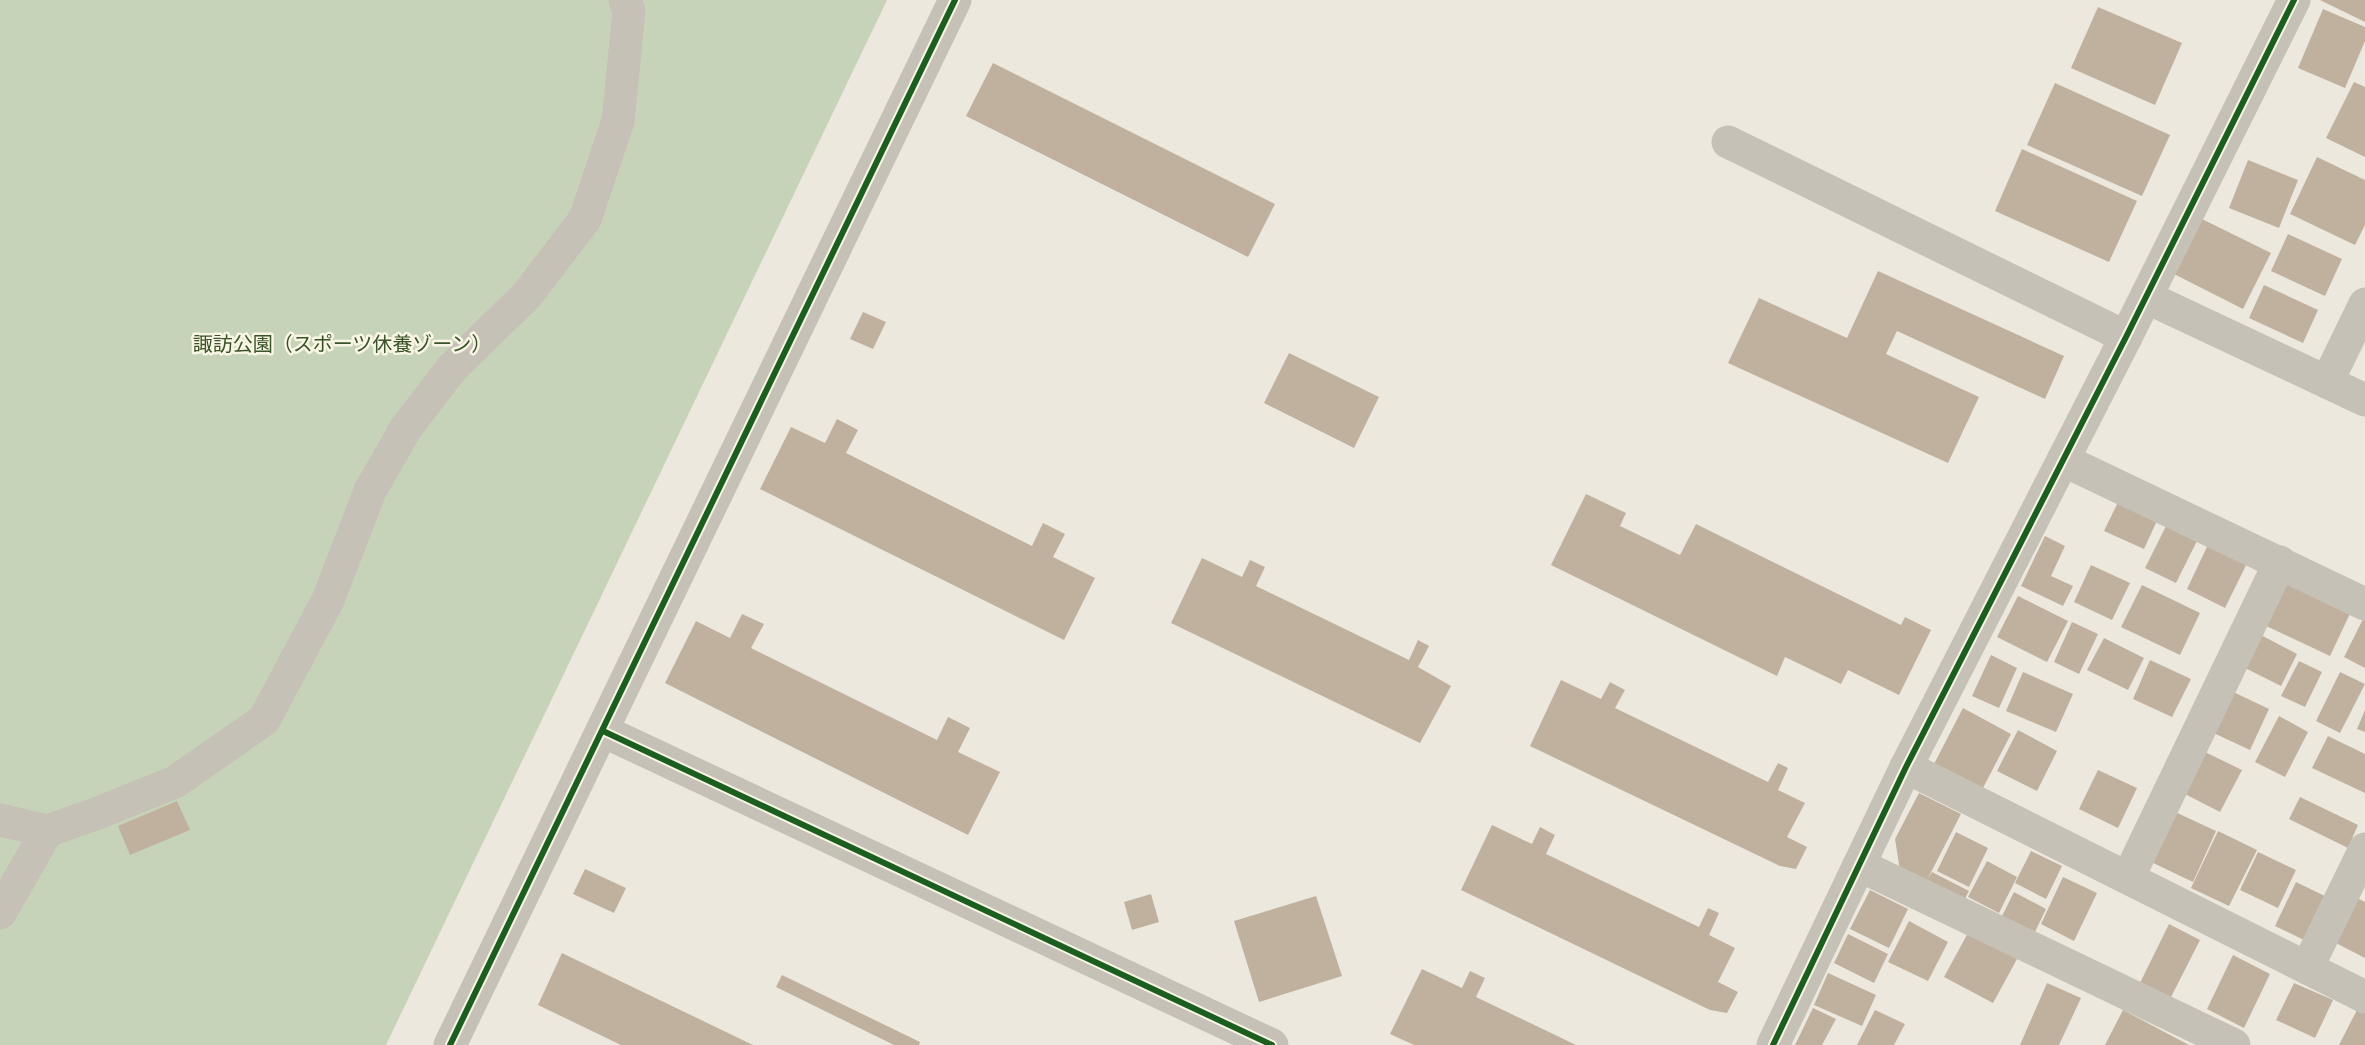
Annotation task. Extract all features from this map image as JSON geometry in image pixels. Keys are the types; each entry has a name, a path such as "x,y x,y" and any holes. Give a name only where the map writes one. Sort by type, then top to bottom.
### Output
{"street":[{"path":"0,820 47,831 93,815 176,783 264,720 328,600 370,491 406,428 452,368 528,296 585,219 618,121 629,11 625,0"},
{"path":"450,1045 955,0"},
{"path":"1773,1045 1906,767 2126,337 2294,0"},
{"path":"1728,141 2126,337"},
{"path":"2146,297 2365,400"},
{"path":"2327,382 2365,304"},
{"path":"2063,460 2365,604"},
{"path":"2128,878 2280,562"},
{"path":"603,731 1267,1044"},
{"path":"1906,767 2365,997"},
{"path":"0,913 47,831"},
{"path":"2307,968 2365,849"},
{"path":"1859,865 2234,1045"}],"green space":[{"name":"諏訪公園（スポーツ休養ゾーン）","path":"0,0 887,0 386,1045 0,1045"}],"building":[{"path":"2320,0 2365,0 2365,22"},
{"path":"2098,7 2182,43 2155,105 2071,68"},
{"path":"2323,9 2365,27 2365,41 2345,88 2298,68"},
{"path":"993,63 1275,204 1248,257 966,116"},
{"path":"2354,82 2365,87 2365,157 2326,138"},
{"path":"2055,83 2170,135 2142,196 2027,145"},
{"path":"2022,149 2137,201 2109,262 1995,211"},
{"path":"2317,157 2365,180 2365,225 2355,245 2290,214"},
{"path":"2248,160 2298,180 2279,228 2229,208"},
{"path":"2202,219 2271,253 2243,309 2174,274"},
{"path":"2288,234 2342,259 2325,296 2271,271"},
{"path":"1878,271 2064,356 2045,399 1897,331 1886,354 1979,397 1948,463 1728,363 1759,298 1847,338"},
{"path":"2264,285 2318,310 2303,343 2249,318"},
{"path":"863,312 886,322 873,349 850,339"},
{"path":"1289,353 1379,397 1354,448 1264,403"},
{"path":"837,419 858,430 846,453 1032,546 1043,523 1065,534 1053,557 1095,578 1064,640 760,489 791,427 825,443"},
{"path":"1586,494 1626,513 1620,526 1680,555 1696,524 1901,625 1905,617 1931,630 1899,695 1848,670 1841,684 1785,657 1777,676 1551,565"},
{"path":"2122,494 2161,512 2144,549 2104,531"},
{"path":"2167,524 2198,539 2176,583 2145,568"},
{"path":"2214,532 2253,551 2225,608 2187,589"},
{"path":"2045,536 2065,546 2051,576 2073,586 2063,606 2021,586"},
{"path":"1202,558 1242,577 1250,560 1265,567 1256,586 1409,660 1418,640 1429,646 1418,667 1451,686 1420,743 1171,623"},
{"path":"2091,565 2130,583 2112,620 2074,602"},
{"path":"2288,569 2356,601 2330,656 2262,624"},
{"path":"2142,585 2200,613 2180,655 2121,627"},
{"path":"2018,596 2068,621 2047,662 1997,637"},
{"path":"742,614 764,624 751,648 937,740 948,717 970,728 958,752 1000,772 968,835 665,683 696,621 730,638"},
{"path":"2365,615 2365,668 2344,657"},
{"path":"2072,622 2098,634 2079,674 2054,662"},
{"path":"2257,633 2297,654 2281,686 2241,666"},
{"path":"2104,638 2144,658 2128,690 2087,670"},
{"path":"1991,655 2017,668 1999,708 1972,696"},
{"path":"2150,660 2191,679 2172,717 2133,699"},
{"path":"2299,661 2322,672 2305,707 2281,696"},
{"path":"2023,672 2073,694 2056,732 2006,711"},
{"path":"2340,672 2365,684 2340,733 2316,721"},
{"path":"1561,680 1601,699 1610,682 1625,690 1615,708 1768,782 1778,763 1788,768 1778,790 1805,803 1787,837 1807,847 1796,869 1780,866 1530,746"},
{"path":"2227,689 2269,709 2250,750 2207,730"},
{"path":"1963,708 2011,734 1983,788 1934,764"},
{"path":"2365,710 2365,732 2357,729"},
{"path":"2279,716 2308,732 2285,777 2255,762"},
{"path":"2018,730 2057,751 2037,791 1997,771"},
{"path":"2328,736 2365,754 2365,793 2312,768"},
{"path":"2205,752 2242,770 2220,812 2183,793"},
{"path":"2098,770 2137,788 2118,828 2079,809"},
{"path":"1919,793 1961,814 1927,880 1932,872 1969,891 1962,904 1901,877 1895,839"},
{"path":"2300,797 2358,825 2348,848 2289,819"},
{"path":"177,801 190,830 130,855 118,826"},
{"path":"2173,811 2216,831 2193,882 2149,861"},
{"path":"1492,825 1532,844 1540,827 1555,835 1546,854 1699,927 1708,908 1719,913 1709,935 1735,948 1718,982 1738,992 1727,1013 1710,1010 1461,890"},
{"path":"2218,831 2257,850 2229,906 2191,888"},
{"path":"1956,832 1988,848 1969,887 1937,871"},
{"path":"2031,851 2062,866 2046,899 2015,883"},
{"path":"2258,852 2296,870 2278,908 2240,890"},
{"path":"1987,861 2017,877 1999,913 1968,897"},
{"path":"585,869 626,888 614,913 573,894"},
{"path":"2063,877 2097,893 2074,941 2041,924"},
{"path":"2296,882 2331,899 2310,943 2275,926"},
{"path":"1870,890 1908,909 1889,948 1850,929"},
{"path":"2014,892 2046,909 2033,936 2000,920"},
{"path":"1151,894 1159,922 1132,930 1124,902"},
{"path":"1316,896 1342,976 1259,1002 1234,921"},
{"path":"2353,896 2365,902 2365,958 2330,940"},
{"path":"1909,921 1948,942 1928,981 1888,962"},
{"path":"2169,924 2200,940 2169,1001 2139,985"},
{"path":"1968,933 2017,959 1993,1003 1944,977"},
{"path":"1848,934 1888,954 1874,983 1834,963"},
{"path":"562,953 753,1045 621,1045 538,1005"},
{"path":"2233,955 2270,974 2244,1028 2207,1009"},
{"path":"1422,969 1462,988 1470,971 1485,978 1476,997 1576,1045 1414,1045 1390,1034"},
{"path":"1828,973 1876,995 1862,1026 1814,1005"},
{"path":"782,975 920,1042 919,1045 894,1045 776,987"},
{"path":"2047,983 2081,998 2059,1045 2020,1045"},
{"path":"2294,983 2333,1000 2315,1038 2276,1020"},
{"path":"1813,1008 1836,1019 1822,1045 1795,1045"},
{"path":"2358,1008 2365,1012 2365,1045 2339,1045"},
{"path":"1875,1010 1905,1024 1894,1045 1857,1045"},
{"path":"2123,1010 2189,1045 2105,1045"}],"cycle path":[{"path":"450,1045 955,0"},
{"path":"1773,1045 1906,767 2126,337 2294,0"},
{"path":"603,731 1272,1045"}]}
